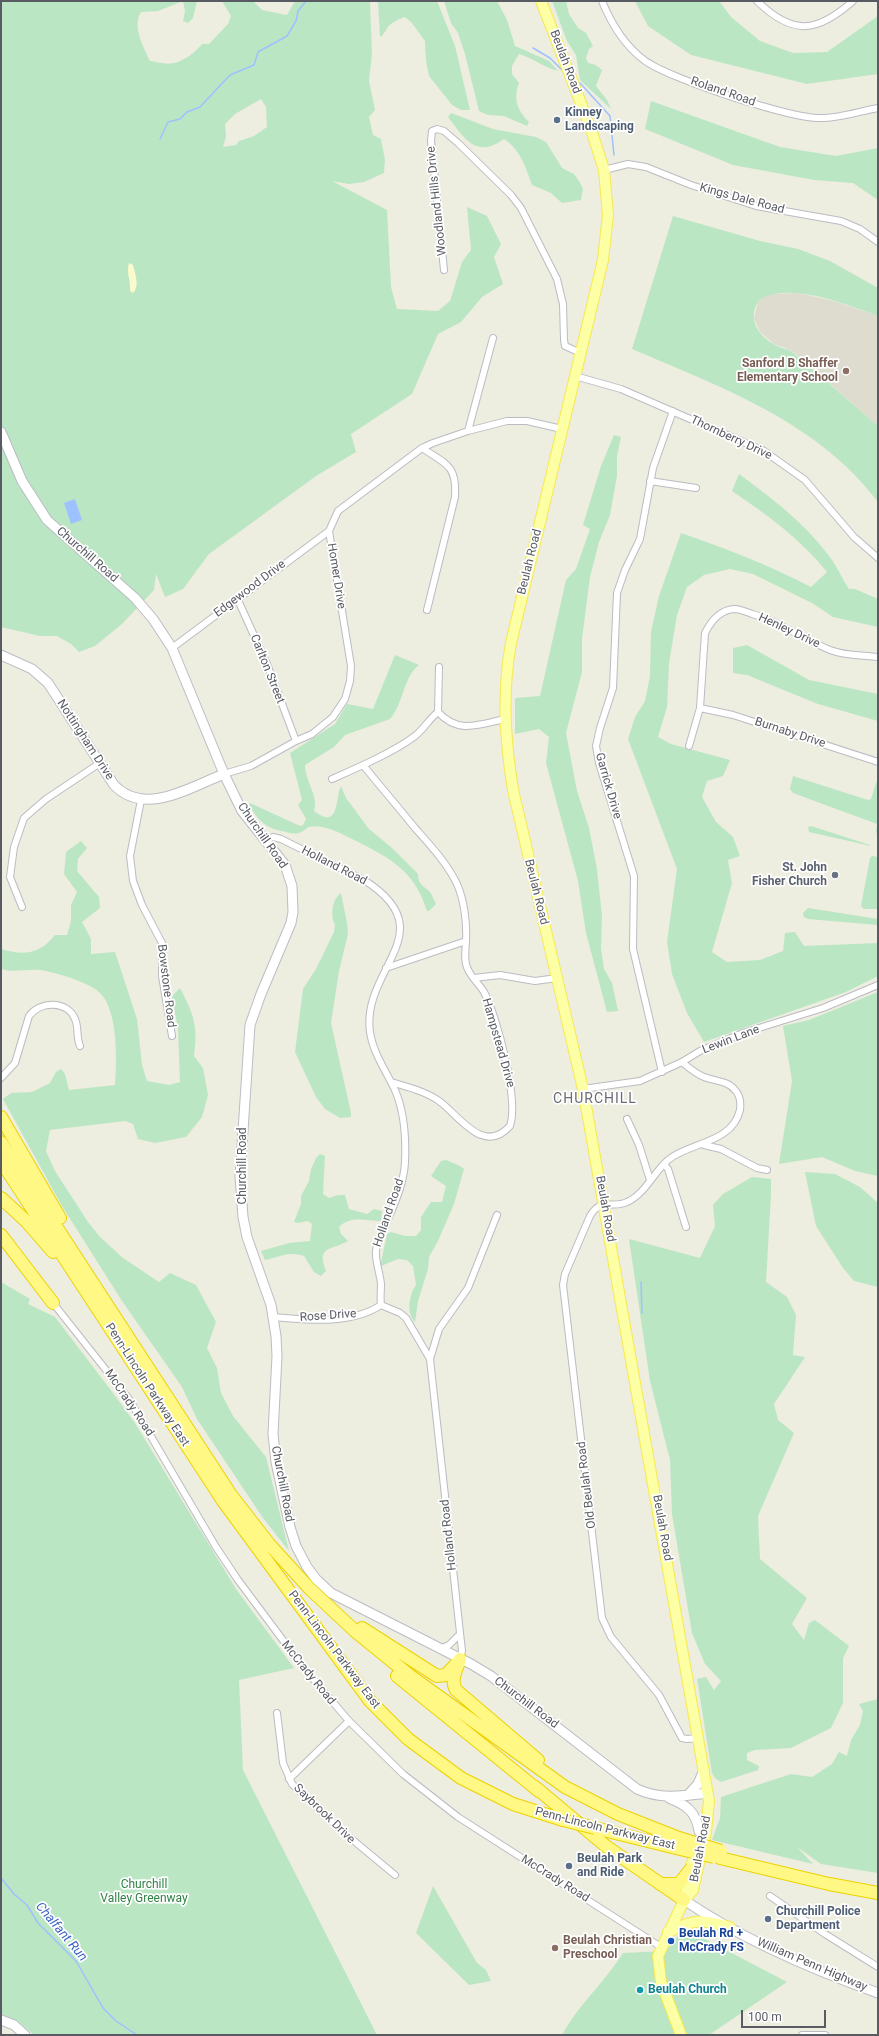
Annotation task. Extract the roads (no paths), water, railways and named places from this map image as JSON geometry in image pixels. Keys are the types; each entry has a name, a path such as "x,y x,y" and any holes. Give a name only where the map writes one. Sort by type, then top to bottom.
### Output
{"highway":[{"path":"1,1118 67,1230 102,1297"},
{"name":"Penn-Lincoln Parkway East","path":"1,1142 231,1495 273,1549 325,1604 409,1675 540,1771 578,1794 678,1843"},
{"name":"Penn-Lincoln Parkway East","path":"1,1161 219,1494 362,1691 379,1711 408,1739 439,1764 483,1790 523,1808 595,1828 678,1843 822,1883 878,1893"},
{"path":"1,1198 26,1221 54,1253 67,1262"},
{"path":"1,1235 53,1303"},
{"path":"248,1534 294,1585 334,1623 498,1760 539,1791"},
{"path":"325,1604 437,1676 446,1675 460,1659"},
{"path":"460,1659 454,1678 456,1690 578,1794"},
{"path":"409,1675 539,1791 590,1833 659,1884 684,1900"},
{"name":"Penn-Lincoln Parkway East","path":"720,1854 878,1886"},
{"path":"659,1884 679,1884 690,1870"}],"main road":[{"name":"Beulah Road","path":"541,1 591,129 604,170 608,200 607,234 603,260 511,643 506,680 505,719 508,759 513,790 583,1089 708,1793 709,1807 703,1846 693,1890 684,1900"},
{"name":"Beulah Road","path":"681,2035 660,1976 658,1960 661,1947 684,1900 704,1801 708,1793"},
{"path":"668,1932 685,1924 696,1921 730,1927"}],"street":[{"name":"Roland Road","path":"602,1 609,17 626,42 644,60 662,70 713,89 794,115 822,118 878,108"},
{"path":"757,1 769,11 790,24 807,26 826,22 837,16 853,1"},
{"name":"Woodland Hills Drive","path":"444,270 431,141 432,131 437,129 444,131 458,143 511,195 520,208 557,279 563,304 565,346 581,353"},
{"name":"Kings Dale Road","path":"604,170 628,164 646,167 691,186 756,206 841,221 860,229 878,242"},
{"path":"468,431 493,338"},
{"name":"Thornberry Drive","path":"575,376 621,389 764,451 791,469 813,488 854,537 878,558"},
{"name":"Garrick Drive","path":"662,1072 633,949 634,876 599,763 596,746 613,688 617,593 625,570 640,539 650,481 658,450 672,411"},
{"name":"Homer Drive","path":"224,774 251,766 296,741 312,734 333,717 346,699 350,682 350,666 329,531 338,511 422,448 446,437 507,421 520,420 562,429"},
{"name":"Churchill Road","path":"1,432 22,482 48,520 135,598 153,619 172,648 224,774 242,811 285,865 292,886 294,912 291,923 261,994 250,1025 240,1176 243,1217 247,1237 273,1317 277,1346 273,1420 274,1448 290,1527 303,1560 316,1579 336,1597 460,1659 504,1685 631,1785 650,1794 664,1797 708,1793"},
{"path":"422,448 448,465 453,472 456,485 455,497 427,610"},
{"path":"650,481 696,488"},
{"name":"Edgewood Drive","path":"172,648 237,598 329,531"},
{"name":"Carlton Street","path":"237,598 267,664 296,741"},
{"name":"Henley Drive","path":"689,746 700,708 705,633 710,624 718,615 734,609 764,617 783,625 817,644 844,654 878,657"},
{"name":"Nottingham Drive","path":"1,654 32,669 48,683 100,763 119,789 141,800"},
{"path":"332,779 413,738 423,730 438,712 439,668"},
{"name":"Burnaby Drive","path":"700,708 733,715 878,762"},
{"path":"438,712 446,720 462,726 505,719"},
{"path":"22,907 10,877 14,847 24,818 46,799 100,763"},
{"name":"Hampstead Drive","path":"362,765 441,858 457,884 465,916 465,961 467,969 483,991 489,1004 512,1091 513,1108 510,1126 501,1134 478,1134 471,1131 452,1111 438,1100 390,1082"},
{"path":"141,800 157,800 224,774"},
{"name":"Bowstone Road","path":"141,800 130,856 132,881 142,905 163,945 162,976 172,1036"},
{"name":"Holland Road","path":"265,840 273,837 281,839 364,880 375,888 395,908 400,920 401,933 398,945 386,968 373,999 370,1032 382,1066 399,1102 402,1119 405,1163 399,1191 376,1250 381,1285 381,1305 400,1313 406,1318 430,1359 462,1651 460,1659"},
{"path":"386,968 466,941"},
{"path":"474,978 500,975 535,981 557,978"},
{"name":"Lewin Lane","path":"583,1089 640,1081 662,1072 700,1051 743,1033 824,1008 878,985"},
{"path":"1,1078 15,1063 29,1016 34,1010 43,1006 53,1004 62,1007 71,1013 76,1020 80,1046"},
{"path":"604,1204 627,1202 664,1164 674,1156 704,1145 732,1126 738,1117 741,1106 740,1097 730,1085 704,1077 682,1062"},
{"path":"627,1119 639,1145 650,1180"},
{"path":"704,1145 721,1150 757,1168 767,1170"},
{"path":"664,1164 668,1169 686,1227"},
{"name":"Old Beulah Road","path":"604,1204 595,1209 590,1216 565,1274 563,1285 602,1618 611,1636 659,1695 682,1738 699,1738"},
{"path":"430,1359 439,1329 468,1288 497,1215"},
{"name":"McCrady Road","path":"53,1303 129,1399 234,1574 302,1668 349,1721 391,1763 453,1814 661,1947"},
{"name":"Rose Drive","path":"273,1317 330,1319 357,1316 370,1312 381,1305"},
{"path":"440,1649 453,1642 460,1634"},
{"name":"Saybrook Drive","path":"277,1713 282,1758 289,1779 336,1826 395,1875"},
{"path":"289,1779 349,1721"},
{"path":"688,1795 698,1784 704,1768"},
{"path":"664,1797 689,1808 696,1816 699,1831"},
{"path":"770,1896 878,1967"},
{"name":"William Penn Highway","path":"684,1900 730,1927 806,1965 878,1993"},
{"path":"1,2020 14,2025 25,2035"},
{"path":"802,2035 825,2035"}],"water":[{"path":"75,499 82,520 71,524 64,503"}],"waterway":[{"path":"160,139 168,122 180,119 187,112 200,107 230,75 254,65 258,52 287,36 296,21 298,11 306,1"},
{"path":"533,48 550,58 562,70"},
{"path":"580,83 610,116 614,155"},
{"path":"641,1282 642,1313"},
{"name":"Chalfant Run","path":"1,1878 14,1894 27,1905 38,1923 76,1961 103,2008 116,2021 137,2035"}],"place":[{"name":"Kinney Landscaping","path":"557,120"},
{"name":"Sanford B Shaffer Elementary School","path":"846,371"},
{"name":"St. John Fisher Church","path":"835,875"},
{"name":"Beulah Park and Ride","path":"569,1866"},
{"name":"Churchill Police Department","path":"768,1919"},
{"name":"Beulah Rd + McCrady FS","path":"671,1941"},
{"name":"Beulah Christian Preschool","path":"555,1948"},
{"name":"Beulah Church","path":"640,1990"}],"district":[{"name":"CHURCHILL","path":"595,1099"}],"park label":[{"name":"Churchill Valley Greenway","path":"144,1892"}]}
